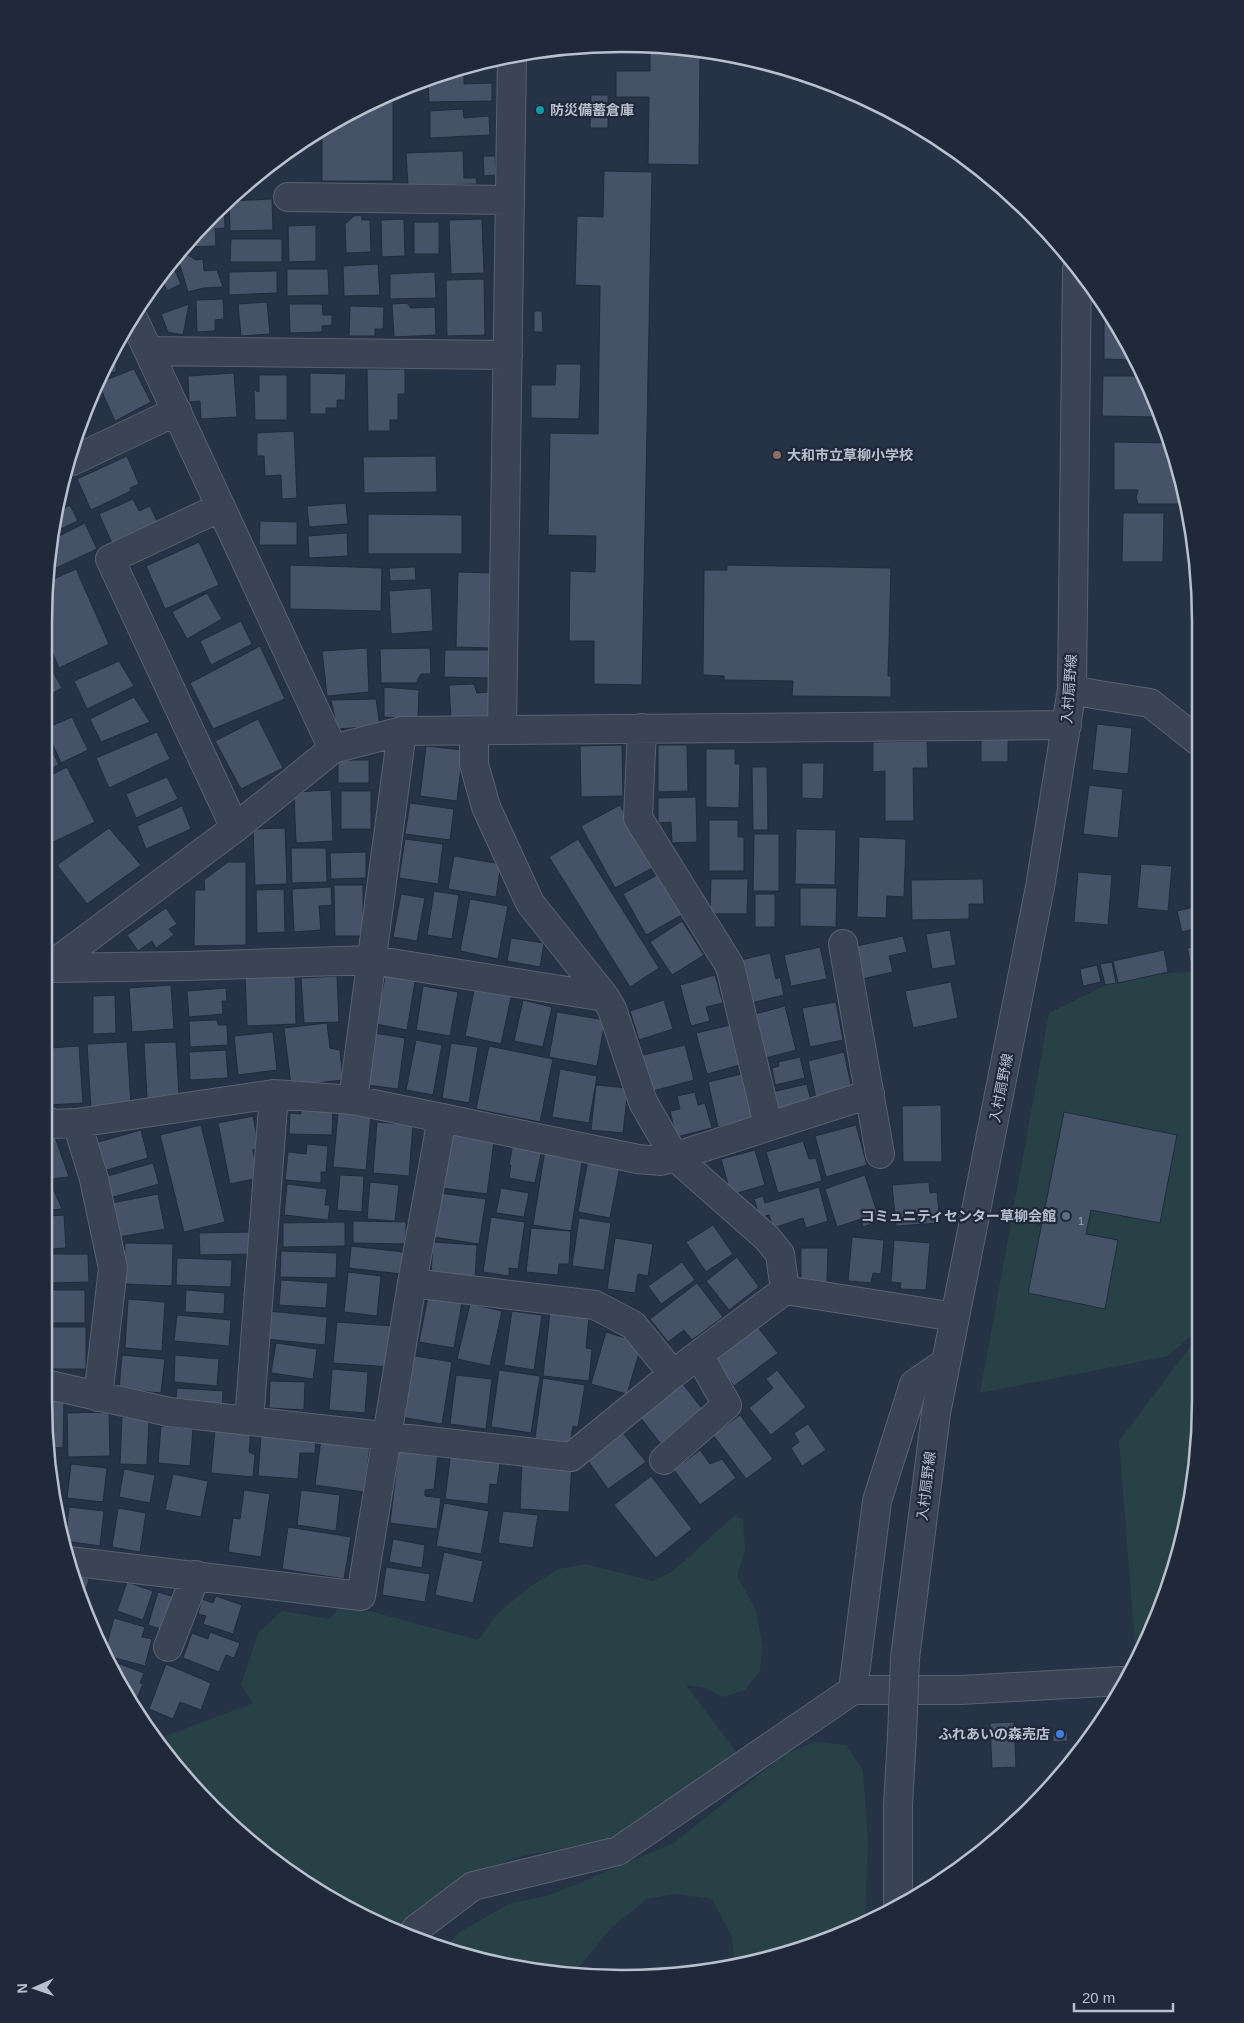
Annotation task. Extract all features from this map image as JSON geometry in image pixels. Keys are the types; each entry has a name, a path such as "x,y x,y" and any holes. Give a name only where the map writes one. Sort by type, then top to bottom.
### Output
{"street":[{"path":"502,729 512,63"},
{"path":"288,197 510,200"},
{"name":"入村扇野線","path":"898,1899 898,1805 905,1658 936,1413 1040,887 1072,689 1077,279"},
{"path":"136,325 333,749"},
{"path":"149,352 508,355"},
{"path":"77,459 177,411"},
{"path":"221,507 110,559 235,828"},
{"path":"1072,689 1150,703 1192,736"},
{"path":"52,966 235,828 333,749 402,731 1067,725"},
{"path":"642,728 638,818 730,966 768,1126"},
{"path":"353,1100 402,731"},
{"path":"474,731 474,764 486,807 530,903 612,1009 643,1102 674,1156 767,1238 780,1254 785,1290"},
{"path":"844,944 880,1154"},
{"path":"52,968 372,960 605,998"},
{"path":"52,1124 77,1123 274,1094 353,1100 638,1159 661,1160 870,1094"},
{"path":"249,1421 274,1094"},
{"path":"76,1561 361,1596 412,1283 442,1118"},
{"path":"77,1123 94,1179 112,1268 98,1397"},
{"path":"412,1283 595,1306 633,1325 673,1374"},
{"path":"52,1386 168,1412 571,1456 673,1374 785,1290 955,1317"},
{"path":"664,1460 727,1405 699,1355"},
{"path":"853,1690 877,1502 914,1384 946,1362"},
{"path":"168,1647 196,1575"},
{"path":"415,1931 473,1886 618,1851 853,1690 961,1690 1117,1682"}],"green space":[{"path":"1192,971 1192,1335 1168,1356 980,1393 1049,1013 1122,977"},
{"path":"1192,1344 1190,1438 1181,1512 1161,1584 1135,1648 1119,1441"},
{"path":"734,1516 743,1519 745,1551 737,1576 757,1612 762,1647 760,1671 745,1690 722,1697 706,1688 686,1685 740,1757 618,1837 513,1858 447,1892 411,1930 370,1912 337,1894 275,1853 219,1804 162,1737 253,1703 241,1685 258,1633 282,1611 329,1619 343,1604 478,1640 498,1613 528,1588 558,1569 586,1564 653,1581 672,1572"},
{"path":"815,1742 846,1745 863,1770 868,1841 865,1916 805,1940 734,1960 732,1937 712,1899 675,1894 647,1899 611,1928 578,1968 511,1960 448,1943 460,1932 508,1904 550,1895 674,1843 785,1754"}],"building":[{"path":"650,54 700,58 699,165 648,164 649,97 616,97 616,71 650,71"},
{"path":"464,75 464,84 492,83 492,101 429,102 428,87"},
{"path":"591,95 608,95 608,128 590,128"},
{"path":"393,101 393,181 322,181 322,138 370,111"},
{"name":"防災備蓄倉庫","path":"536,103 544,104 543,116 535,116"},
{"path":"463,109 464,118 489,116 490,135 430,138 430,111"},
{"path":"463,151 464,178 476,178 477,184 408,186 406,153"},
{"path":"483,156 495,156 496,175 484,176"},
{"path":"604,171 652,172 642,685 594,684 594,641 569,641 570,571 595,572 596,536 548,535 550,433 598,434 600,286 575,285 577,216 603,217"},
{"path":"272,199 273,230 230,231 229,210 240,201"},
{"path":"224,214 225,228 215,229 216,246 194,247"},
{"path":"361,215 362,220 370,220 371,252 346,253 345,224 354,216"},
{"path":"404,219 405,256 382,257 381,220"},
{"path":"482,219 484,273 451,274 449,220"},
{"path":"414,222 439,222 439,254 414,254"},
{"path":"316,225 316,261 289,262 288,226"},
{"path":"231,239 282,239 282,262 230,262"},
{"path":"187,256 196,260 203,259 204,271 217,270 223,287 203,288 188,292 179,264"},
{"path":"378,264 380,295 344,296 343,266"},
{"path":"287,269 328,269 329,295 287,296"},
{"path":"175,270 181,284 167,291 164,284"},
{"path":"277,271 277,293 229,295 229,272"},
{"path":"435,272 436,298 390,299 390,274"},
{"path":"484,279 485,335 447,336 446,280"},
{"path":"223,299 224,319 215,320 215,331 197,332 196,300"},
{"path":"267,302 270,334 241,336 238,304"},
{"path":"407,303 411,308 435,307 436,335 394,337 392,304"},
{"path":"189,304 183,335 168,332 161,314"},
{"path":"289,304 322,304 323,315 332,315 332,325 322,326 322,332 290,333"},
{"path":"350,306 384,307 383,329 375,329 375,336 349,336"},
{"path":"534,311 542,311 543,332 534,332"},
{"path":"1104,319 1127,360 1104,359"},
{"path":"116,361 116,372 110,373"},
{"path":"556,364 581,364 579,419 531,418 531,385 555,385"},
{"path":"134,369 151,402 115,421 102,391 107,380"},
{"path":"367,369 405,369 405,394 398,394 398,420 390,420 390,431 368,431"},
{"path":"234,373 237,417 201,419 200,401 189,402 188,376"},
{"path":"310,373 346,374 345,400 337,400 337,408 326,408 326,414 310,414"},
{"path":"259,375 287,375 287,420 255,420 254,390 259,392"},
{"path":"1103,376 1136,376 1153,417 1102,416"},
{"path":"294,431 297,498 282,499 281,475 265,476 264,456 257,456 257,433"},
{"path":"1114,442 1162,443 1179,504 1138,504 1136,498 1138,490 1114,490"},
{"path":"127,456 139,484 130,488 131,491 91,510 77,479"},
{"path":"436,456 437,492 364,493 363,457"},
{"path":"133,499 139,511 150,506 158,523 112,543 99,514"},
{"path":"346,503 348,524 309,527 307,506"},
{"path":"70,505 78,521 60,529 64,508"},
{"path":"1123,513 1164,513 1163,562 1122,562"},
{"path":"368,514 462,515 462,554 368,554"},
{"path":"260,521 297,522 297,545 259,545"},
{"path":"85,523 97,549 56,568 59,536"},
{"path":"347,533 348,556 309,558 308,536"},
{"path":"199,542 219,585 165,609 146,566"},
{"path":"290,565 382,568 381,611 290,609"},
{"path":"727,565 891,568 888,676 891,676 891,697 792,696 793,681 724,680 724,676 703,675 704,570 727,570"},
{"path":"415,567 416,580 390,581 389,568"},
{"path":"76,569 109,644 59,668 52,651 55,579"},
{"path":"458,572 493,573 492,648 456,647"},
{"path":"431,588 433,631 391,634 389,591"},
{"path":"207,593 222,619 187,639 172,612"},
{"path":"241,621 252,644 211,665 200,641"},
{"path":"260,646 285,699 213,729 190,683"},
{"path":"367,648 369,692 327,696 322,651"},
{"path":"430,648 431,674 421,674 416,683 381,683 380,649"},
{"path":"445,650 489,650 491,678 444,677"},
{"path":"119,661 134,686 87,709 74,681"},
{"path":"52,670 62,688 52,693"},
{"path":"474,684 477,693 489,692 490,717 451,720 449,685"},
{"path":"384,687 419,690 418,719 384,717"},
{"path":"134,697 150,722 101,742 90,719"},
{"path":"376,699 380,726 337,729 331,700"},
{"path":"72,717 88,750 61,763 52,743 52,726"},
{"path":"258,719 283,768 241,789 215,741"},
{"path":"1097,724 1132,728 1128,774 1092,770"},
{"path":"157,732 170,759 109,788 96,758"},
{"path":"981,739 1008,739 1008,762 981,762"},
{"path":"927,741 928,768 913,768 914,821 885,821 885,771 873,772 873,742"},
{"path":"622,745 623,796 581,797 580,746"},
{"path":"658,745 687,745 688,791 658,792"},
{"path":"426,746 463,750 457,801 420,796"},
{"path":"706,749 735,749 735,764 740,764 739,808 706,807"},
{"path":"52,750 59,765 52,768"},
{"path":"338,760 369,760 369,783 338,783"},
{"path":"802,763 824,763 823,799 802,798"},
{"path":"67,767 95,822 52,843 52,774"},
{"path":"752,767 767,767 768,830 753,830"},
{"path":"167,777 178,799 136,818 126,794"},
{"path":"1089,785 1123,789 1118,838 1083,834"},
{"path":"331,790 333,841 296,843 294,792"},
{"path":"341,791 371,791 371,829 341,829"},
{"path":"696,797 697,842 672,843 671,822 658,823 658,798"},
{"path":"410,803 454,809 450,840 405,834"},
{"path":"620,805 654,867 615,888 581,826"},
{"path":"182,806 191,829 146,849 137,826"},
{"path":"709,820 738,820 738,837 744,837 744,871 709,871"},
{"path":"109,828 141,865 87,904 57,865"},
{"path":"285,828 287,884 255,885 253,829"},
{"path":"796,829 836,830 835,885 795,884"},
{"path":"754,834 779,834 779,891 753,891"},
{"path":"859,837 906,839 904,897 887,896 886,918 857,917"},
{"path":"405,839 443,844 438,884 399,878"},
{"path":"578,839 659,968 630,987 549,857"},
{"path":"291,848 326,848 327,882 292,883"},
{"path":"366,852 366,878 331,879 330,853"},
{"path":"454,856 501,864 496,897 448,889"},
{"path":"228,862 246,862 246,945 194,946 195,890 205,890 204,880"},
{"path":"1141,864 1172,866 1168,911 1137,908"},
{"path":"1192,870 1192,895 1190,895"},
{"path":"664,871 687,912 646,935 623,894"},
{"path":"1078,872 1112,875 1108,925 1074,922"},
{"path":"711,879 748,879 747,914 710,914"},
{"path":"983,879 984,904 969,904 969,919 912,920 911,880"},
{"path":"334,885 363,885 363,936 335,936"},
{"path":"331,887 332,905 319,906 321,930 294,932 292,889"},
{"path":"800,888 837,888 836,927 800,926"},
{"path":"284,889 285,932 257,933 256,890"},
{"path":"434,891 459,895 452,939 427,935"},
{"path":"401,894 425,898 417,941 393,937"},
{"path":"755,894 775,894 775,927 755,927"},
{"path":"470,899 508,906 498,959 460,951"},
{"path":"1192,907 1192,930 1182,932 1177,911"},
{"path":"166,908 177,924 169,929 174,935 156,948 152,941 138,951 127,935"},
{"path":"682,921 704,955 672,975 650,942"},
{"path":"950,930 956,965 932,969 926,934"},
{"path":"903,936 907,952 889,956 893,972 858,980 853,954 859,953 857,946"},
{"path":"511,938 544,943 540,967 507,961"},
{"path":"820,947 827,979 791,986 784,955"},
{"path":"1192,947 1192,965 1191,965 1187,948"},
{"path":"1164,950 1168,972 1118,983 1113,961"},
{"path":"770,953 776,979 780,977 784,995 751,1003 741,960"},
{"path":"1112,962 1116,983 1105,985 1100,964"},
{"path":"1097,965 1101,982 1083,986 1080,969"},
{"path":"386,971 416,976 407,1030 376,1024"},
{"path":"295,972 296,1024 247,1026 245,973"},
{"path":"715,975 723,1003 706,1007 710,1021 691,1026 680,985"},
{"path":"337,976 339,1022 304,1023 301,978"},
{"path":"951,982 958,1018 913,1028 905,991"},
{"path":"171,985 174,1029 132,1032 129,988"},
{"path":"475,985 512,993 501,1044 465,1036"},
{"path":"423,986 458,992 450,1036 416,1030"},
{"path":"226,988 227,1001 222,1001 223,1014 189,1017 187,991"},
{"path":"115,995 116,1033 93,1034 93,996"},
{"path":"523,1000 552,1007 543,1047 514,1041"},
{"path":"664,1000 673,1029 639,1040 630,1011"},
{"path":"836,1002 843,1040 810,1047 802,1008"},
{"path":"785,1006 796,1050 766,1058 755,1014"},
{"path":"557,1012 605,1020 597,1066 549,1057"},
{"path":"217,1020 218,1025 227,1025 228,1045 190,1047 189,1021"},
{"path":"327,1023 330,1048 340,1050 343,1080 291,1086 284,1028"},
{"path":"730,1025 740,1065 707,1074 696,1033"},
{"path":"273,1032 277,1070 238,1075 234,1036"},
{"path":"374,1033 405,1038 398,1089 367,1085"},
{"path":"416,1040 442,1045 433,1095 406,1090"},
{"path":"127,1042 131,1106 91,1109 87,1044"},
{"path":"176,1042 179,1097 147,1098 144,1043"},
{"path":"451,1043 478,1047 469,1103 442,1098"},
{"path":"685,1045 694,1080 649,1092 639,1056"},
{"path":"79,1046 83,1103 52,1105 52,1048"},
{"path":"489,1046 553,1059 540,1122 476,1109"},
{"path":"226,1050 228,1078 190,1080 189,1052"},
{"path":"844,1052 852,1090 816,1098 808,1061"},
{"path":"800,1057 805,1078 775,1085 772,1068 779,1066 778,1062"},
{"path":"560,1069 597,1076 589,1123 552,1117"},
{"path":"746,1073 756,1118 718,1127 708,1082"},
{"path":"807,1084 812,1106 778,1114 772,1092"},
{"path":"596,1085 628,1088 623,1133 591,1130"},
{"path":"695,1092 698,1105 705,1103 712,1128 676,1137 670,1111 680,1109 677,1096"},
{"path":"339,1103 371,1114 366,1170 333,1167"},
{"path":"941,1105 942,1162 903,1162 902,1106"},
{"path":"301,1108 333,1109 332,1135 289,1134 290,1113 301,1114"},
{"name":"コミュニティセンター草柳会館","path":"1064,1112 1177,1135 1160,1223 1091,1210 1086,1234 1118,1240 1105,1309 1028,1293"},
{"path":"253,1116 259,1148 253,1150 258,1178 230,1184 218,1123"},
{"path":"377,1122 413,1125 409,1176 373,1173"},
{"path":"201,1125 225,1222 184,1232 160,1135"},
{"path":"856,1125 867,1165 826,1177 815,1136"},
{"path":"451,1128 495,1134 487,1194 442,1188"},
{"path":"141,1130 148,1158 103,1171 95,1143"},
{"path":"55,1137 69,1177 52,1179 52,1138"},
{"path":"803,1141 809,1159 816,1158 822,1181 778,1193 766,1152"},
{"path":"513,1143 542,1149 535,1183 509,1178"},
{"path":"307,1144 328,1146 326,1172 321,1172 321,1183 285,1180 288,1152 306,1154"},
{"path":"545,1150 583,1156 571,1231 533,1225"},
{"path":"755,1150 765,1185 731,1195 721,1159"},
{"path":"588,1160 620,1166 610,1218 578,1212"},
{"path":"153,1163 159,1184 110,1198 104,1177"},
{"path":"340,1175 364,1176 362,1212 337,1210"},
{"path":"865,1175 880,1221 863,1227 861,1219 837,1227 825,1189"},
{"path":"370,1182 399,1185 395,1221 367,1219"},
{"path":"929,1182 930,1193 937,1192 940,1223 896,1226 892,1185"},
{"path":"287,1184 327,1189 325,1205 330,1205 328,1220 284,1215"},
{"path":"52,1186 62,1209 52,1210"},
{"path":"819,1187 828,1221 806,1228 803,1218 773,1228 769,1215 760,1218 754,1199 763,1196 765,1203"},
{"path":"501,1188 529,1193 524,1217 496,1213"},
{"path":"439,1193 486,1199 479,1244 433,1237"},
{"path":"158,1194 165,1229 119,1237 112,1203"},
{"path":"64,1215 66,1248 52,1249 52,1216"},
{"path":"491,1217 525,1222 518,1269 509,1268 509,1276 483,1272"},
{"path":"579,1218 611,1223 604,1270 572,1266"},
{"path":"353,1221 406,1222 406,1244 353,1243"},
{"path":"345,1222 345,1246 283,1247 283,1223"},
{"path":"713,1225 733,1254 706,1272 686,1242"},
{"path":"531,1228 571,1231 569,1264 559,1264 558,1275 526,1272"},
{"path":"253,1232 253,1254 200,1255 199,1233"},
{"path":"852,1237 884,1240 881,1274 873,1273 871,1283 848,1281"},
{"path":"615,1238 653,1244 648,1276 638,1274 635,1293 607,1289"},
{"path":"894,1240 930,1243 926,1290 900,1289 901,1283 891,1282"},
{"path":"433,1242 477,1245 475,1279 431,1276"},
{"path":"125,1243 173,1244 172,1286 124,1284"},
{"path":"351,1246 403,1252 401,1274 349,1268"},
{"path":"801,1248 828,1248 827,1282 801,1281"},
{"path":"281,1251 337,1253 336,1278 280,1277"},
{"path":"52,1254 88,1254 89,1282 52,1283"},
{"path":"737,1257 759,1287 729,1310 706,1281"},
{"path":"177,1258 232,1260 231,1287 176,1285"},
{"path":"682,1262 695,1280 661,1304 648,1286"},
{"path":"348,1272 381,1276 377,1316 344,1312"},
{"path":"281,1280 328,1283 326,1308 279,1305"},
{"path":"697,1283 723,1317 692,1340 684,1330 668,1342 650,1319"},
{"path":"52,1290 85,1290 85,1323 52,1323"},
{"path":"186,1290 225,1293 224,1314 185,1312"},
{"path":"428,1296 462,1302 454,1348 419,1342"},
{"path":"128,1299 165,1302 162,1351 125,1348"},
{"path":"470,1304 502,1311 490,1366 457,1359"},
{"path":"269,1311 327,1317 325,1345 266,1339"},
{"path":"512,1311 542,1315 534,1370 504,1365"},
{"path":"550,1312 589,1316 586,1348 592,1349 589,1381 543,1376"},
{"path":"177,1315 231,1320 229,1346 174,1341"},
{"path":"337,1322 393,1326 390,1367 333,1363"},
{"path":"757,1326 778,1353 734,1386 714,1358"},
{"path":"52,1327 86,1327 86,1369 52,1369"},
{"path":"606,1332 642,1343 627,1394 591,1384"},
{"path":"276,1343 317,1349 313,1379 271,1373"},
{"path":"122,1355 165,1359 161,1393 119,1389"},
{"path":"175,1355 219,1359 217,1386 174,1382"},
{"path":"410,1355 452,1362 442,1424 400,1417"},
{"path":"332,1369 368,1372 365,1413 329,1410"},
{"path":"499,1370 540,1376 531,1433 491,1427"},
{"path":"777,1370 806,1407 771,1435 749,1408 773,1388 766,1379"},
{"path":"456,1375 492,1379 486,1429 450,1424"},
{"path":"543,1378 585,1385 578,1427 573,1426 570,1444 535,1438"},
{"path":"270,1381 305,1382 304,1410 269,1408"},
{"path":"683,1384 707,1415 664,1448 640,1417"},
{"path":"177,1388 223,1391 222,1410 175,1407"},
{"path":"52,1399 64,1400 63,1448 55,1447"},
{"path":"109,1412 110,1456 68,1457 67,1413"},
{"path":"740,1415 773,1459 746,1479 713,1435"},
{"path":"122,1417 149,1418 147,1465 120,1464"},
{"path":"808,1424 826,1450 802,1466 791,1448 799,1442 794,1433"},
{"path":"161,1426 193,1429 190,1466 158,1463"},
{"path":"215,1428 251,1431 249,1452 255,1455 253,1477 211,1473"},
{"path":"623,1433 646,1462 608,1489 586,1458"},
{"path":"261,1435 316,1439 315,1453 300,1453 298,1479 258,1476"},
{"path":"321,1439 370,1446 364,1492 315,1485"},
{"path":"399,1448 438,1454 434,1489 425,1490 425,1496 441,1498 437,1529 390,1523"},
{"path":"700,1450 710,1464 722,1459 736,1478 700,1505 674,1470"},
{"path":"451,1451 501,1457 497,1485 490,1484 488,1504 445,1499"},
{"path":"522,1461 572,1464 569,1512 520,1509"},
{"path":"71,1464 107,1468 103,1502 67,1498"},
{"path":"124,1469 155,1475 150,1503 119,1497"},
{"path":"173,1474 208,1481 201,1517 165,1510"},
{"path":"651,1476 692,1529 656,1558 614,1505"},
{"path":"244,1490 270,1494 261,1557 228,1552 233,1518 240,1519"},
{"path":"301,1490 340,1495 336,1531 297,1525"},
{"path":"444,1503 489,1511 481,1554 436,1546"},
{"path":"69,1507 104,1511 100,1546 70,1542 67,1527"},
{"path":"118,1508 146,1513 140,1552 112,1547"},
{"path":"503,1511 538,1515 533,1548 498,1543"},
{"path":"288,1527 351,1537 344,1579 282,1569"},
{"path":"393,1539 425,1545 422,1568 389,1562"},
{"path":"444,1552 483,1561 473,1603 435,1595"},
{"path":"386,1567 430,1574 425,1602 382,1595"},
{"path":"81,1577 89,1579 86,1591"},
{"path":"127,1582 153,1591 143,1620 117,1611"},
{"path":"158,1592 178,1598 170,1632 148,1625"},
{"path":"216,1596 242,1605 233,1634 203,1624 206,1616 198,1614 202,1599 213,1603"},
{"path":"114,1618 145,1627 142,1637 152,1639 145,1666 113,1658 107,1644"},
{"path":"210,1632 240,1643 234,1658 226,1655 219,1672 183,1658 192,1633 208,1639"},
{"path":"116,1663 144,1673 140,1683 143,1684 137,1699"},
{"path":"166,1664 211,1683 201,1710 180,1702 173,1719 149,1709"},
{"path":"1014,1722 1016,1767 992,1768 990,1723"},
{"path":"1053,1732 1067,1732 1068,1741 1053,1742"}],"place":[{"name":"防災備蓄倉庫","path":"540,110"},
{"name":"大和市立草柳小学校","path":"777,455"},
{"name":"コミュニティセンター草柳会館","path":"1066,1216"},
{"name":"ふれあいの森売店","path":"1060,1734"}]}
